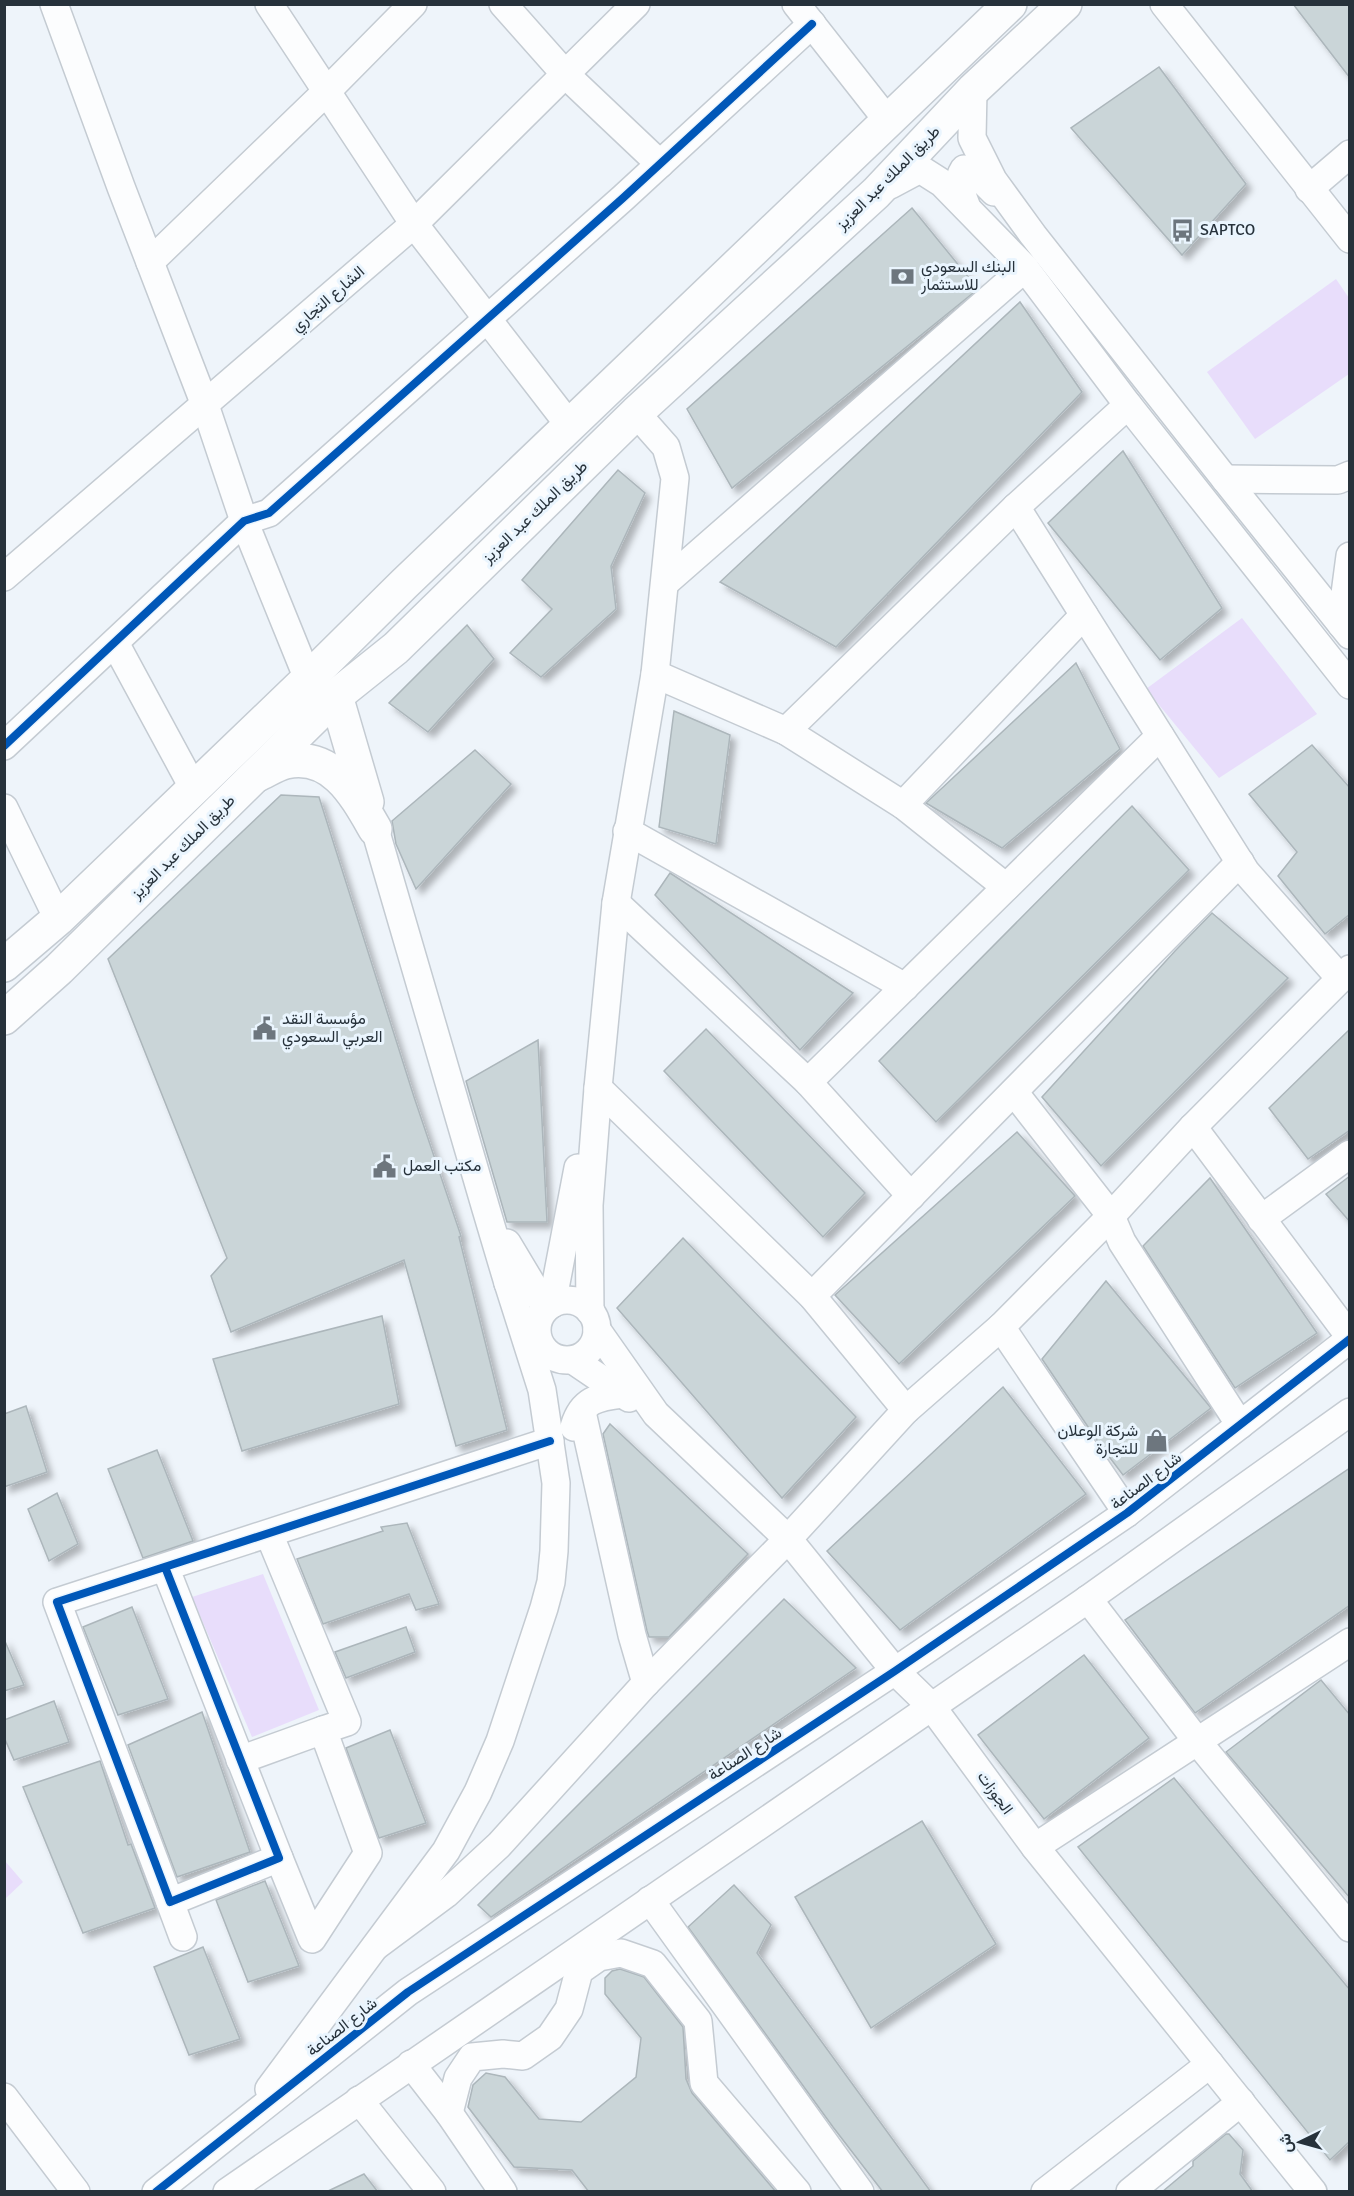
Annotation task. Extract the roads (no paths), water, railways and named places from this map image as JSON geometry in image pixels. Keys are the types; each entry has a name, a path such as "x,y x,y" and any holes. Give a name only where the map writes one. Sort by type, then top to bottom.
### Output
{"main road":[{"name":"طريق الملك عبد العزيز","path":"4,965 58,919 1010,4"},
{"name":"طريق الملك عبد العزيز","path":"4,1018 59,969 336,696 396,648 636,413 876,193 973,90 1065,4"},
{"path":"336,696 375,829"},
{"path":"257,775 287,762 310,762 332,770 353,791 375,829"}],"street":[{"path":"269,4 414,224 570,426"},
{"path":"150,262 326,92 413,4"},
{"path":"503,4 566,75 660,164"},
{"name":"الشارع التجاري","path":"4,577 414,224 636,4"},
{"path":"1164,4 1350,239"},
{"path":"61,8 150,262 205,405 244,522 308,679"},
{"path":"4,746 244,522 269,513 660,164 804,14 888,121"},
{"path":"973,90 972,138 993,180 1033,235 1345,629"},
{"path":"1309,189 1350,154"},
{"path":"876,193 920,169 942,183 1025,268 1128,405 1350,685"},
{"path":"968,210 958,177 964,169 974,172 1033,235"},
{"path":"666,582 1025,268"},
{"path":"786,731 1016,507 1128,405"},
{"path":"508,1283 539,1341 555,1358 573,1360 590,1349 595,1340 589,1205 616,903 655,674 675,478 666,447 636,413"},
{"path":"1225,479 1338,480 1350,475"},
{"path":"376,1946 446,1894 499,1845 646,1683 788,1539 906,1410 1001,1327 1112,1216 1193,1126 1345,974 1246,872 1016,507"},
{"path":"1345,629 1350,556"},
{"path":"903,805 1084,615"},
{"path":"115,643 194,789"},
{"path":"655,674 786,731 903,805 1006,887"},
{"path":"808,1082 1160,736"},
{"path":"4,808 58,919"},
{"path":"375,829 508,1283 542,1390"},
{"path":"627,831 904,987"},
{"path":"812,1296 1240,862"},
{"path":"616,903 808,1082 911,1196"},
{"path":"549,1306 576,1174 598,1088"},
{"path":"598,1088 812,1296 906,1410"},
{"path":"1014,1092 1112,1216 1122,1242 1240,1425"},
{"path":"1193,1126 1350,1338"},
{"path":"1261,1219 1350,1154"},
{"path":"486,1209 549,1306"},
{"path":"248,2117 446,1851 478,1792 500,1741 530,1656 551,1582 556,1519 556,1483 542,1390 539,1341 539,1318 549,1306 562,1300 572,1300 582,1304 656,1414"},
{"path":"1001,1327 1127,1513"},
{"name":"شارع الصناعة","path":"156,2192 408,1992 895,1671 1127,1513 1350,1338"},
{"path":"573,1360 656,1414"},
{"path":"556,1483 576,1421 582,1412 591,1400 602,1396 622,1394"},
{"path":"582,1412 632,1635 646,1683"},
{"path":"227,2192 439,2045 574,1964 619,1922 1088,1599 1350,1412"},
{"name":"الجوزات","path":"656,1414 788,1539 895,1671 932,1707 1035,1847 1313,2192"},
{"path":"183,1938 57,1602 550,1442"},
{"path":"240,1760 347,1722 269,1533"},
{"path":"165,1567 312,1939 368,1853 323,1730"},
{"path":"1088,1599 1197,1742 1350,1928"},
{"path":"1035,1847 1350,1642"},
{"path":"170,1902 279,1858"},
{"path":"650,1900 860,2192"},
{"path":"619,1922 698,2021 704,2083 797,2192"},
{"path":"574,1964 621,1953 653,1964"},
{"path":"439,2045 472,2056 503,2054 523,2056 550,2037 569,2009 574,1964"},
{"path":"449,2114 458,2078 472,2056"},
{"path":"411,2064 503,2192"},
{"path":"1045,2192 1210,2064"},
{"path":"4,2097 76,2192"},
{"path":"359,2100 432,2192"},
{"path":"1130,2192 1241,2102"}],"place":[{"name":"SAPTCO","path":"1182,230"},
{"name":"البنك السعودي للاستثمار","path":"903,276"},
{"name":"مؤسسة النقد العربي السعودي","path":"264,1028"},
{"name":"مكتب العمل","path":"385,1166"},
{"name":"شركة الوعلان للتجارة","path":"1156,1440"}]}
